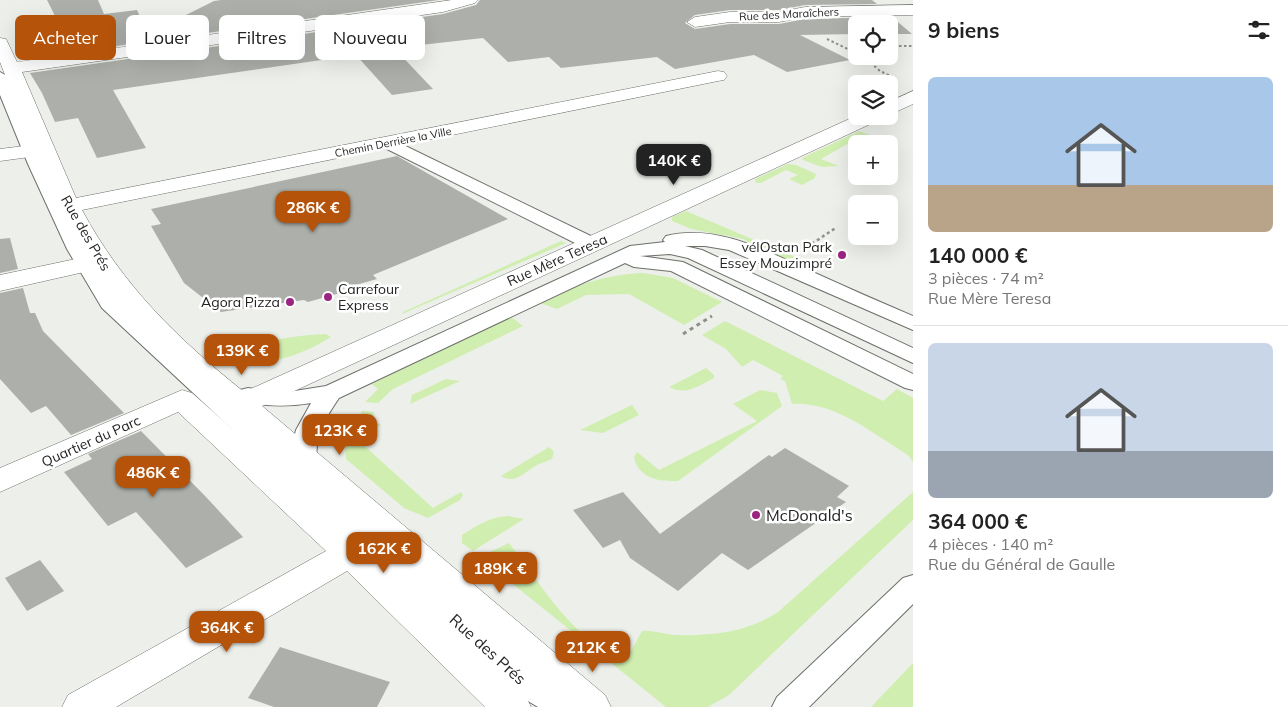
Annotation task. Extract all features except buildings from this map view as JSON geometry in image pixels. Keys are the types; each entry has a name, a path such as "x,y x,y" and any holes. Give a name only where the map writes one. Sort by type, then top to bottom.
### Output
{"street":[{"path":"6,72 443,7 470,0"},
{"name":"Rue des Maraîchers","path":"695,22 730,16 779,17 805,12 913,10"},
{"name":"Rue des Prés","path":"0,43 6,72"},
{"name":"Chemin Derrière la Ville","path":"68,206 718,76"},
{"path":"898,104 913,98"},
{"name":"Rue Mère Teresa","path":"242,417 597,255 638,223 852,125"},
{"path":"0,155 38,150"},
{"name":"Rue des Prés","path":"38,150 68,206 92,263"},
{"path":"0,283 92,263"},
{"name":"Rue des Prés","path":"197,383 242,417 301,453 379,550 511,707"},
{"name":"Rue des Prés","path":"197,383 242,417 379,550 591,707"},
{"name":"Quartier du Parc","path":"0,481 197,383"},
{"path":"82,707 308,576 379,550"}],"lane":[{"name":"Rue des Prés","path":"6,72 38,150 92,263 109,304 197,383"},
{"path":"389,143 597,255 624,261 641,260 676,266 913,383"},
{"path":"637,250 652,243 670,240 705,240 734,245 913,324"},
{"path":"242,417 282,400 331,393 597,255 637,250 670,248 695,254 913,356"},
{"path":"313,490 301,453 312,417 331,393"},
{"name":"Rue des Prés","path":"242,417 313,490 528,685 567,707"},
{"path":"788,707 913,586"}],"path":[{"path":"898,46 913,46"},
{"path":"874,65 888,75"},
{"path":"683,334 718,312"}],"green space":[{"path":"859,131 870,135 851,135"},
{"path":"848,136 848,144 821,159 839,166 822,167 802,158"},
{"path":"788,164 796,165 816,174 815,178 802,185 789,179 798,175 786,170 761,183 756,183 755,179"},
{"path":"686,211 795,257 787,263 743,239 691,229 672,221 672,217"},
{"path":"561,241 566,243 402,314 403,312"},
{"path":"643,273 673,278 722,302 684,325 629,294 586,295 557,309 540,303 565,291 603,278"},
{"path":"511,317 523,326 393,389 378,403 365,402 378,389 371,384"},
{"path":"725,321 883,401 897,389 913,398 913,462 908,455 853,420 838,413 808,404 792,404 785,381 780,379 783,376 753,360 742,367 726,349 702,335"},
{"path":"326,334 331,337 308,350 280,359 252,363 239,361 227,356 275,340"},
{"path":"706,368 714,375 714,378 692,389 681,391 669,387"},
{"path":"446,379 460,381 410,404 412,395"},
{"path":"760,390 777,393 782,406 678,481 664,481 650,477 640,470 636,464 634,457 637,452 659,470 757,421 733,404"},
{"path":"632,405 639,415 603,433 580,430"},
{"path":"362,411 374,412 374,421 381,425 361,435 359,441 433,508 461,492 463,495 460,500 428,518 404,508 346,459 345,445"},
{"path":"549,447 554,452 552,459 537,465 520,477 511,479 501,476"},
{"path":"913,492 913,520 729,695 708,707 666,707 479,557 509,543 573,625 605,651 625,662 642,631 677,635 704,635 742,628 767,619 778,612"},
{"path":"508,516 524,519 473,551 462,543 462,535 473,528 484,522"},
{"path":"913,663 913,707 871,707"}],"place":[{"name":"vélOstan Park Essey Mouzimpré","path":"842,255"},
{"name":"Carrefour Express","path":"328,297"},
{"name":"Agora Pizza","path":"290,302"},
{"name":"McDonald's","path":"756,515"}]}
